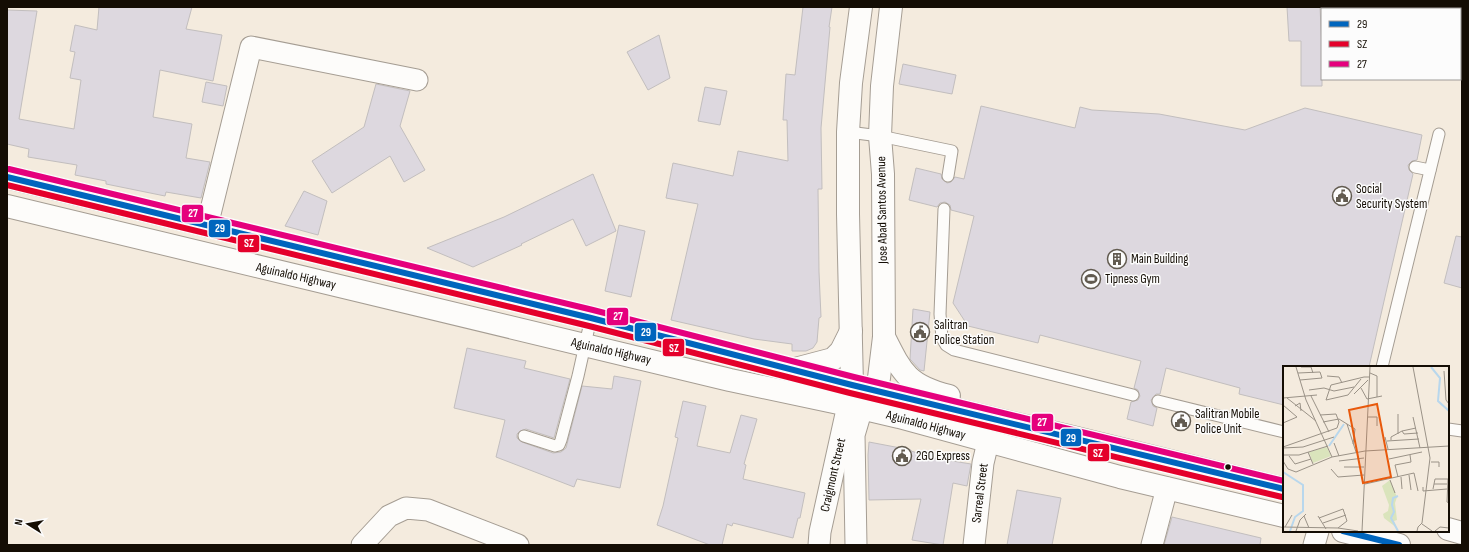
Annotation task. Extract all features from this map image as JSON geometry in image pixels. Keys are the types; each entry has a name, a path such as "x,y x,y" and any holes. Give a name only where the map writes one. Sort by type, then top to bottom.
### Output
{"main road":[{"path":"854,399 848,214 848,132 851,83 861,7"},
{"name":"Jose Abad Santos Avenue","path":"854,399 874,390 879,378 884,337 882,174 880,136 882,86 891,7"},
{"name":"Aguinaldo Highway","path":"7,177 591,318 793,370 854,399 988,442 1139,482 1283,516"},
{"name":"Aguinaldo Highway","path":"7,206 730,380 854,399"},
{"path":"793,370 833,359 841,351 851,331"},
{"path":"884,337 898,365 908,377 919,385 936,392 1049,419 1072,437"},
{"name":"Aguinaldo Highway","path":"874,390 1283,489"},
{"path":"1449,529 1462,533"},
{"path":"1347,532 1399,545"}],"street":[{"path":"207,226 251,47 417,80"},
{"name":"Craigmont Street","path":"819,545 820,532 854,399"},
{"name":"Craigmont Street","path":"854,399 856,545"},
{"name":"Sarreal Street","path":"974,545 983,463 988,442"},
{"path":"1152,545 1167,488"},
{"path":"362,545 390,516 406,508 428,510 518,545"},
{"path":"1314,545 1318,532"}],"lane":[{"path":"848,132 880,136 952,151 948,176"},
{"path":"1382,366 1439,134"},
{"path":"1415,167 1430,170"},
{"path":"944,209 940,314 942,338 946,345 954,350 1133,395"},
{"path":"524,436 555,446 559,445 586,345 591,318"},
{"path":"1158,402 1283,432"},
{"path":"1449,429 1462,431"}],"building":[{"path":"99,7 192,7 186,29 222,35 213,81 160,70 153,117 192,124 186,158 210,162 201,198 166,192 165,196 106,184 106,181 75,175 77,165 28,157 29,149 7,144 7,10 37,11 19,119 74,129 81,80 70,78 75,52 70,51 75,25 97,30"},
{"path":"803,7 832,7 821,128 822,189 818,189 821,317 819,318 817,342 813,348 806,351 792,351 792,344 754,339 671,320 698,204 666,198 673,163 733,176 738,151 788,161 787,120 783,120 786,74 795,75"},
{"path":"1287,7 1320,7 1322,86 1301,86 1301,41 1289,41"},
{"path":"659,35 670,78 648,90 627,52"},
{"path":"903,64 956,75 952,94 899,84"},
{"path":"206,82 227,86 223,106 202,102"},
{"path":"376,84 410,91 400,126 425,170 404,182 390,156 332,193 312,161 364,127"},
{"path":"705,87 727,91 720,125 698,121"},
{"name":"Main Building","path":"981,106 1075,128 1080,107 1092,110 1159,114 1245,130 1305,108 1422,135 1417,160 1412,161 1408,165 1409,170 1413,174 1369,366 1283,366 1283,405 1239,394 1240,388 1166,368 1160,394 1156,394 1151,400 1153,406 1157,408 1153,426 1127,419 1131,402 1138,400 1140,396 1138,390 1134,388 1141,361 1040,335 1038,343 968,326 953,303 974,216 951,210 950,205 945,202 940,203 937,207 909,200 916,168 941,174 942,179 947,183 951,182 955,177 964,179"},
{"path":"593,174 616,231 586,246 573,219 521,244 522,245 473,267 427,248 504,217"},
{"path":"304,191 327,201 318,235 285,226"},
{"path":"619,225 645,231 631,297 605,291"},
{"path":"1456,236 1462,237 1462,288 1444,283"},
{"name":"Salitran Police Station","path":"913,309 930,312 924,371 920,370 910,359"},
{"path":"467,348 526,361 524,368 570,379 554,438 526,429 517,434 517,438 522,442 553,453 561,452 566,448 582,386 612,389 614,376 641,381 620,488 577,479 574,487 496,457 505,420 454,408"},
{"path":"683,401 706,406 697,446 730,453 741,415 757,419 744,464 746,465 743,479 805,493 800,518 798,518 793,538 733,523 732,526 727,524 722,545 710,545 657,525 663,506 678,438 675,437"},
{"path":"869,442 911,450 934,458 971,464 967,486 953,483 943,545 912,540 921,499 869,500"},
{"path":"1017,490 1061,498 1052,545 1007,545"},
{"path":"1172,517 1261,538 1260,545 1164,545"}],"transit line":[{"name":"27","path":"9,169 593,310 854,377 1283,481"},
{"name":"29","path":"7,177 591,318 852,385 1283,489"},
{"name":"SZ","path":"7,185 589,326 850,393 1282,497"},
{"name":"29","path":"1347,532 1399,545"}],"place":[{"name":"Social Security System","path":"1342,196"},
{"name":"Main Building","path":"1117,259"},
{"name":"Tipness Gym","path":"1091,279"},
{"name":"Salitran Police Station","path":"920,332"},
{"name":"Salitran Mobile Police Unit","path":"1181,421"},
{"name":"2GO Express","path":"902,456"}]}
